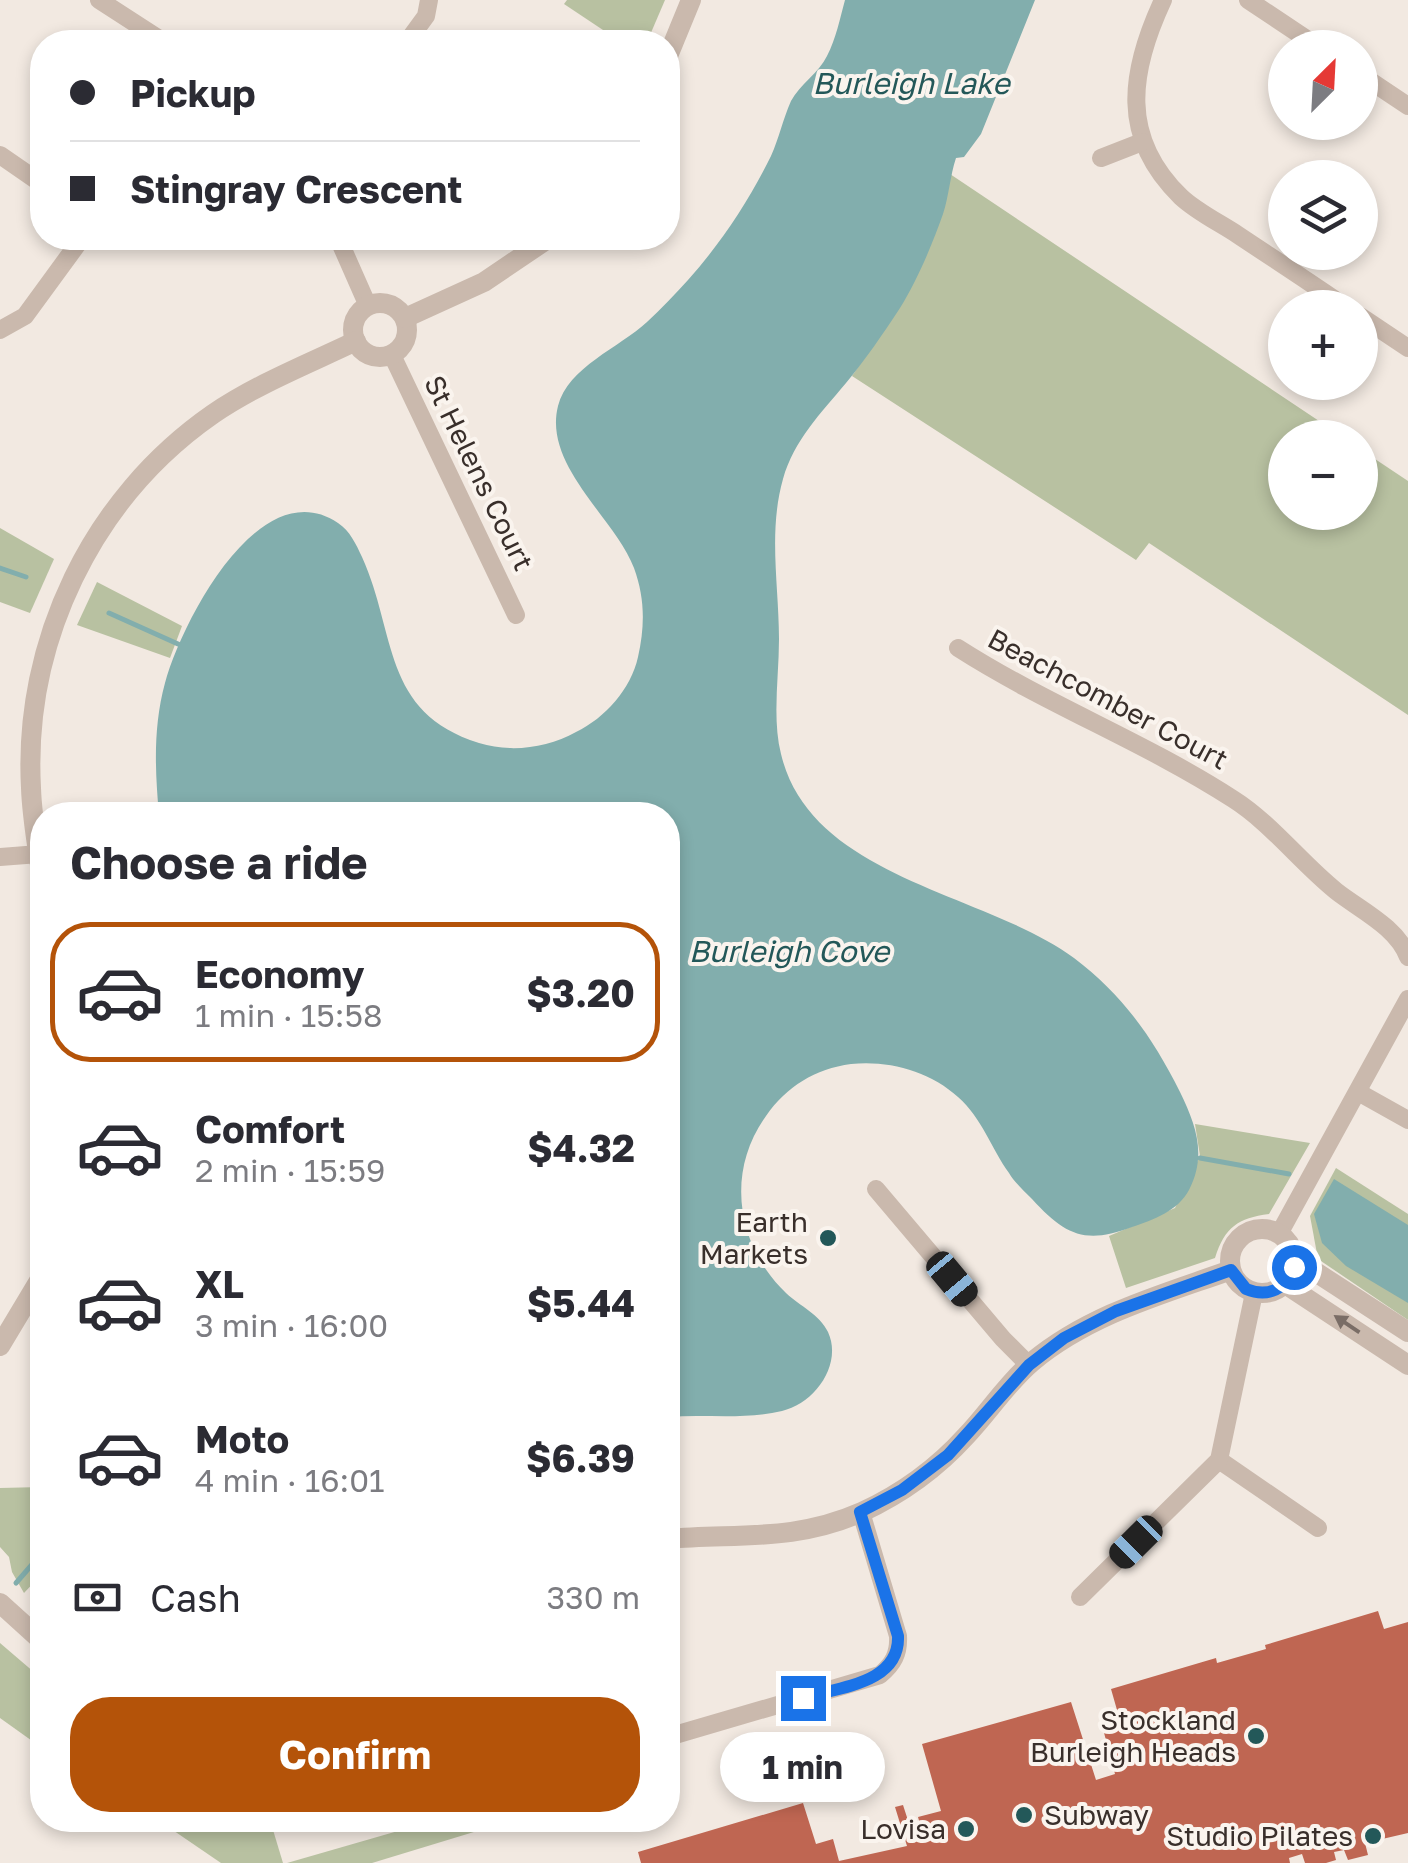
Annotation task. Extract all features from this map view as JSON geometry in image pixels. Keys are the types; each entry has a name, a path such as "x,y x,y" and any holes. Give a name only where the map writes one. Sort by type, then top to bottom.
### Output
{"street":[{"path":"99,0 145,30"},
{"path":"417,30 429,0"},
{"path":"679,30 691,0"},
{"path":"1163,0 1138,65 1136,108 1142,142 1182,198 1320,290"},
{"path":"1248,0 1293,30"},
{"path":"1378,86 1408,106"},
{"path":"1101,158 1142,142"},
{"path":"0,156 30,176"},
{"path":"0,330 25,316 73,250"},
{"path":"343,250 368,306"},
{"path":"404,318 484,282 531,250"},
{"path":"368,306 393,306 404,318 407,335 392,355 384,358 367,354 356,341 356,318 368,306"},
{"path":"1378,328 1408,348"},
{"path":"32,802 34,703 56,618 93,541 130,490 192,430 239,397 356,341"},
{"name":"St Helens Court","path":"392,355 516,616"},
{"name":"Beachcomber Court","path":"958,648 1012,683 1164,757 1238,801 1334,890 1391,932 1408,957"},
{"path":"0,857 30,855"},
{"path":"1279,1234 1408,1000"},
{"path":"1358,1092 1408,1120"},
{"path":"876,1189 1003,1340 1029,1365"},
{"path":"1294,1258 1286,1284 1271,1292 1254,1292 1240,1284 1231,1270 1232,1251 1242,1236 1260,1229 1279,1234 1294,1258 1408,1332"},
{"path":"680,1539 789,1534 860,1512 902,1490 948,1455 1029,1365 1064,1338 1116,1311 1231,1270"},
{"path":"1286,1284 1408,1365"},
{"path":"1080,1597 1219,1460 1254,1292"},
{"path":"0,1346 30,1296"},
{"path":"1219,1460 1318,1528"},
{"path":"680,1734 880,1676 890,1666 898,1636 860,1512"},
{"path":"0,1603 30,1630"}],"green space":[{"path":"567,0 665,0 652,30 603,30 564,4"},
{"path":"950,174 1268,387 1268,400 1288,400 1318,420 1268,420 1268,530 1378,530 1378,461 1408,481 1408,715 1149,543 1136,560 852,376 913,281 944,202"},
{"path":"0,528 54,559 30,613 0,602"},
{"path":"97,582 182,626 170,658 77,625"},
{"path":"1195,1124 1310,1143 1269,1214 1234,1226 1215,1258 1126,1288 1109,1236 1175,1208 1200,1156"},
{"path":"1336,1168 1408,1214 1408,1320 1318,1259 1310,1216"},
{"path":"30,1487 30,1587 24,1593 9,1557 0,1547 0,1488"},
{"path":"0,1643 30,1669 30,1739 0,1718"},
{"path":"176,1832 274,1832 283,1863 221,1863"},
{"path":"394,1832 474,1832 372,1863 287,1863"}],"water":[{"name":"Burleigh Cove","path":"845,0 1035,0 981,134 964,157 956,158 943,214 912,286 867,356 801,439 783,479 775,539 779,639 776,712 781,754 799,796 827,829 863,856 1037,935 1092,972 1122,1002 1159,1053 1191,1116 1197,1140 1197,1165 1189,1190 1164,1214 1116,1232 1088,1236 1055,1221 1020,1187 974,1114 935,1080 908,1069 879,1064 851,1064 814,1075 783,1096 753,1138 741,1185 742,1208 756,1254 769,1274 828,1332 832,1357 828,1370 815,1392 782,1411 680,1417 680,802 158,802 158,716 165,683 188,626 228,561 253,535 280,517 309,512 338,523 352,538 373,586 408,691 424,712 447,729 491,746 529,747 565,737 607,711 635,669 643,623 642,601 625,549 583,491 561,450 556,428 558,406 572,380 652,317 723,236 771,156 791,101 819,68 835,36"},
{"path":"1334,1179 1408,1225 1408,1303 1346,1266 1322,1243 1314,1214"}],"building":[{"name":"Stockland Burleigh Heads","path":"1378,1611 1384,1629 1408,1622 1408,1833 1365,1843 1368,1855 1348,1860 1344,1850 1334,1852 1336,1860 1326,1863 1305,1863 1302,1854 1289,1858 1290,1863 641,1863 638,1852 803,1803 816,1844 833,1839 839,1861 907,1846 895,1807 903,1805 915,1842 924,1839 918,1817 941,1811 922,1744 1071,1702 1096,1780 1115,1774 1103,1729 1121,1724 1111,1689 1216,1658 1217,1663 1266,1649 1265,1645"}],"waterway":[{"path":"0,568 26,577"},
{"path":"109,613 178,644"},
{"path":"1200,1158 1289,1174"},
{"path":"16,1583 30,1567"}],"place":[{"name":"Earth Markets","path":"828,1238"},
{"name":"Stockland Burleigh Heads","path":"1256,1736"},
{"name":"Subway","path":"1024,1815"},
{"name":"Lovisa","path":"966,1829"},
{"name":"Studio Pilates","path":"1373,1836"}],"route":[{"path":"803,1698 880,1676 896,1657 898,1636 860,1512 902,1490 948,1455 1004,1390 1064,1338 1116,1311 1231,1270 1246,1289 1271,1292 1286,1284 1294,1267"}],"water label":[{"name":"Burleigh Lake","path":"911,84"}]}
